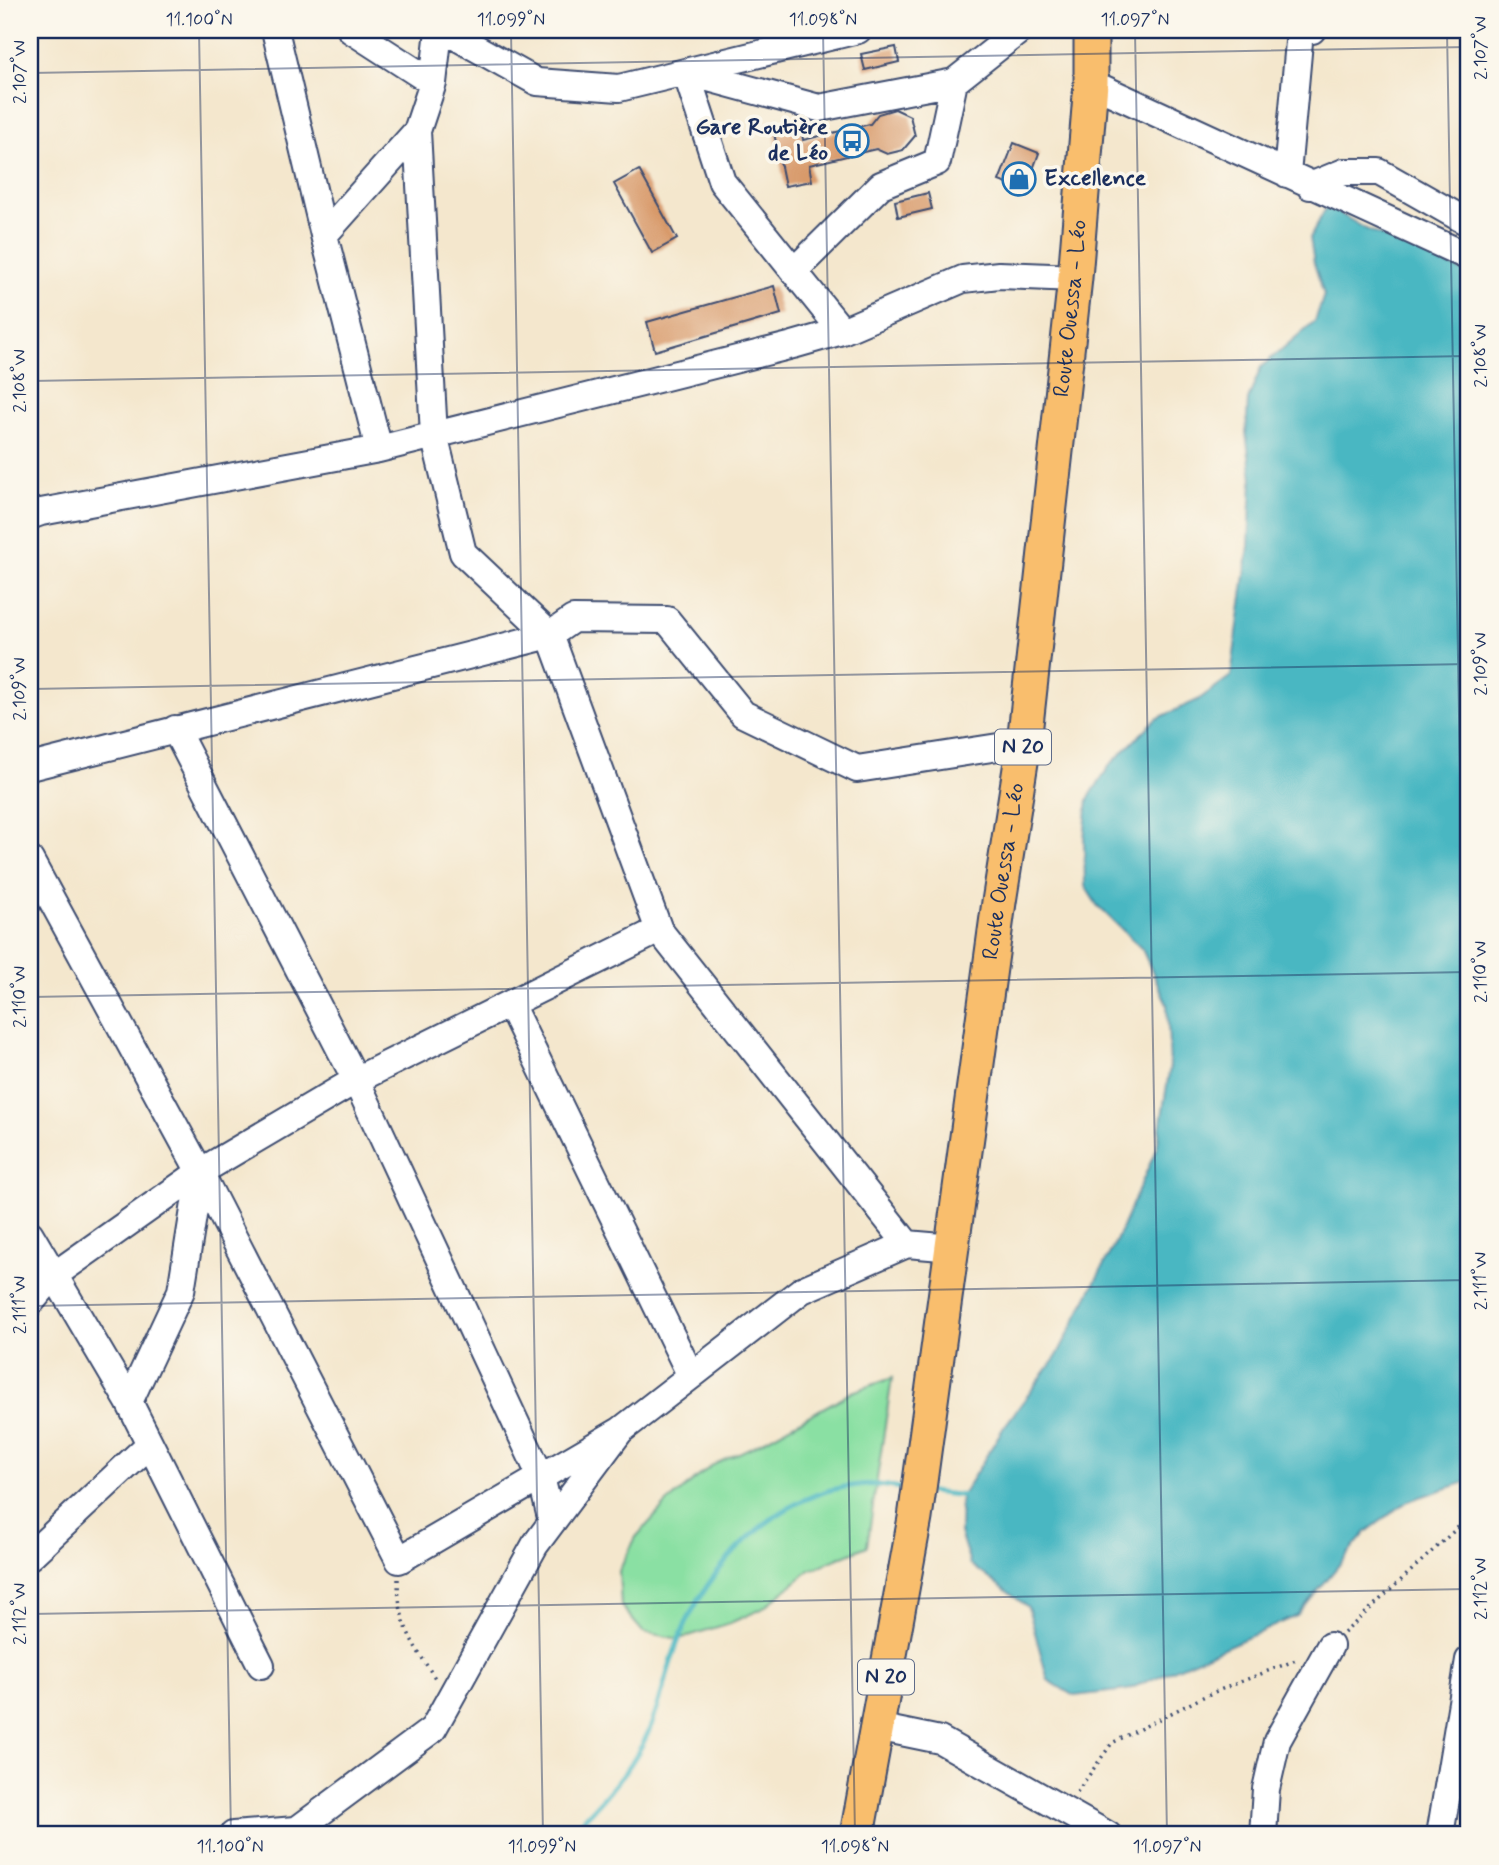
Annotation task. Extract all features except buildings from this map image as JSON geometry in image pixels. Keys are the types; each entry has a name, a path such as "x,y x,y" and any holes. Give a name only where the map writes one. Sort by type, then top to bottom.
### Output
{"main road":[{"name":"Route Ouessa - Léo","path":"877,1727 915,1518 999,902 1024,743 1075,278 1091,83 1091,30"},
{"name":"N 20","path":"859,1834 877,1727"}],"street":[{"path":"275,30 379,449"},
{"path":"351,30 433,83"},
{"path":"858,30 619,88 537,82 441,30 433,83 417,131 434,435 463,553 550,635 659,930 907,1244"},
{"path":"686,72 819,108 954,82 1020,30"},
{"path":"1299,180 1300,31 1312,30"},
{"path":"686,72 722,182 842,331"},
{"path":"794,271 881,185 937,162 954,82"},
{"path":"1091,83 1469,257"},
{"path":"324,234 417,131"},
{"path":"1299,180 1344,172 1379,172 1469,223"},
{"path":"30,516 379,449 842,331 963,279 999,275 1075,278"},
{"path":"30,767 550,635 573,619 667,620 743,714 857,769 1024,743"},
{"path":"175,729 356,1080 541,1477 552,1522"},
{"path":"30,860 200,1172 399,1560 621,1432 802,1290 907,1244 953,1248"},
{"path":"30,1303 53,1276 200,1172 356,1080 659,930"},
{"path":"510,1004 691,1376"},
{"path":"129,1402 181,1291 200,1172"},
{"path":"30,1234 129,1402 261,1665"},
{"path":"233,1835 292,1833 433,1729 535,1545 621,1432"},
{"path":"30,1556 150,1444"},
{"path":"1263,1835 1266,1788 1277,1741 1330,1646"},
{"path":"1440,1835 1469,1660"},
{"path":"877,1727 940,1740 1108,1835"}],"path":[{"path":"1064,1811 1112,1743 1208,1695 1330,1646 1469,1517"},
{"path":"399,1560 398,1599 408,1637 450,1700"}],"green space":[{"path":"892,1378 867,1546 810,1570 762,1609 730,1623 679,1639 643,1632 621,1606 619,1571 636,1537 667,1503 711,1466 756,1445 852,1392"}],"water":[{"path":"1327,206 1366,229 1469,274 1469,1481 1408,1501 1366,1532 1297,1616 1127,1690 1074,1696 1048,1680 1028,1607 970,1564 960,1532 961,1497 1004,1427 1057,1356 1116,1241 1157,1148 1170,1066 1167,1004 1142,949 1097,905 1085,886 1084,839 1088,799 1110,765 1156,719 1198,700 1231,676 1249,546 1252,479 1246,433 1248,400 1261,367 1315,321 1324,295 1310,238"}],"waterway":[{"path":"569,1835 635,1757 648,1732 674,1652 692,1612 708,1585 749,1537 800,1502 829,1491 859,1485 907,1489"},
{"path":"930,1492 966,1496"}],"place":[{"name":"Gare Routière de Léo","path":"852,141"},
{"name":"Excellence","path":"1019,179"}]}
